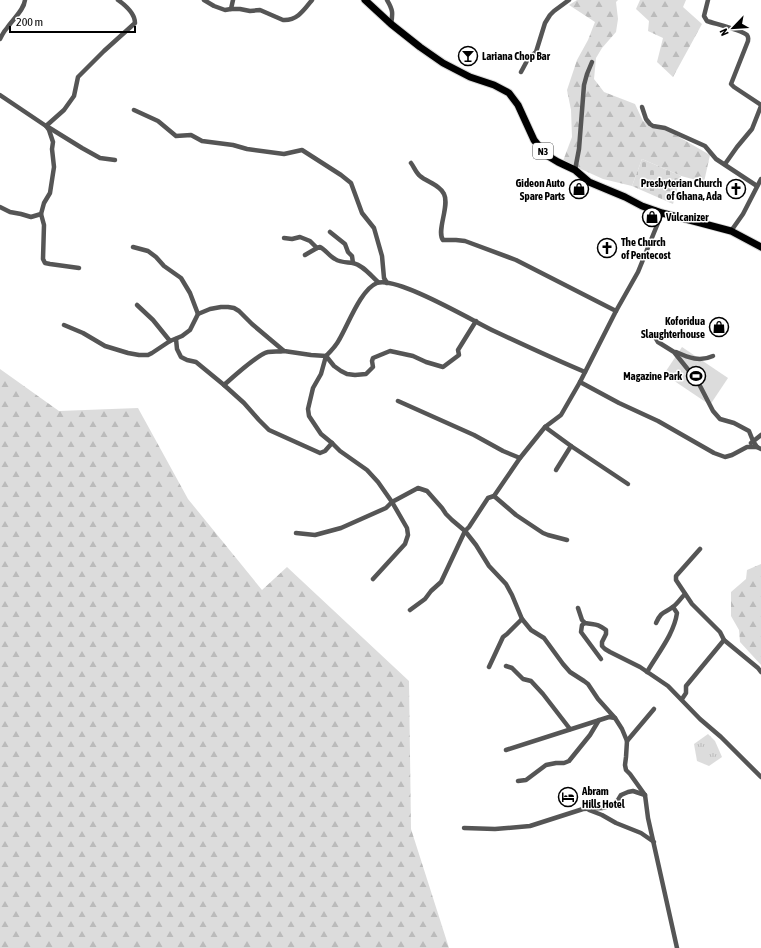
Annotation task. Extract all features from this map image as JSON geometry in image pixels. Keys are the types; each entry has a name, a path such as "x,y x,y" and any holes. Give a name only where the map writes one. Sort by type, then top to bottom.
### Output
{"main road":[{"name":"N3","path":"365,0 391,24 443,63 470,77 494,85 509,93 518,105 534,140 542,150 548,156 575,170 589,182 642,206 662,213 732,231 761,247"}],"street":[{"path":"0,39 6,28 25,4 25,0"},
{"path":"46,126 64,110 74,96 78,77 104,50 135,23 136,19 128,8 118,0"},
{"path":"127,0 128,8"},
{"path":"204,0 225,10 260,10 283,20 293,19 300,14 312,0"},
{"path":"231,9 233,0"},
{"path":"387,0 393,12 391,24"},
{"path":"521,72 528,59 536,52 545,23 550,15 569,0"},
{"path":"708,0 704,16 707,21 732,28 747,36 748,41 731,84 761,106 752,130 736,147 725,164"},
{"path":"575,170 584,85 592,62"},
{"path":"0,95 82,148 100,158 115,160"},
{"path":"642,107 646,119 650,124 665,128 705,146 716,159 757,186"},
{"path":"134,110 158,121 176,136 191,135 202,140 247,149 284,154 302,150 341,175 351,183 362,213 374,228 382,256 384,278 387,283"},
{"path":"46,126 53,142 52,148 54,167 50,193 44,203 41,214 44,225 43,259 45,263 79,268"},
{"path":"411,163 418,175 441,189 444,194 446,199 441,236 443,240 465,241 516,260 616,310"},
{"path":"732,231 743,214 761,179"},
{"path":"0,207 10,212 31,217 41,214"},
{"path":"410,610 425,599 441,582 465,531 488,498 494,496 520,458 546,427 561,414 580,382 616,310 638,272 662,213"},
{"path":"330,232 345,244 348,252 352,256 353,263"},
{"path":"284,238 292,239 300,237 310,241 317,248"},
{"path":"134,247 148,251 164,266 181,278 190,293 198,314"},
{"path":"305,255 320,247 336,260 353,263 362,268 378,282 398,285 424,296 585,372"},
{"path":"373,579 405,544 408,535 407,528 378,482 367,470 340,451 321,434 308,412 313,388 321,374 326,356 339,342 365,292 378,282"},
{"path":"137,304 170,340"},
{"path":"64,325 83,333 105,346 128,353 148,355 170,340 176,339 190,330 198,314 210,309 221,307 234,308 284,351"},
{"path":"224,385 253,361 269,352 284,351 326,356 334,366 341,371 355,375 366,374 373,367 373,358 390,351 413,356 443,367 458,355 458,350 476,321"},
{"path":"655,337 658,342 674,352 689,358 707,359 714,356"},
{"path":"176,339 177,349 181,357 196,362 224,385 244,403 269,430 320,453 325,451 332,443"},
{"path":"674,352 698,382 713,411 720,418 749,431 753,441 759,448"},
{"path":"580,382 714,453 725,457 747,447 761,435"},
{"path":"398,401 474,435 503,451 520,458"},
{"path":"546,427 571,446 628,484"},
{"path":"556,470 571,446"},
{"path":"747,447 759,448"},
{"path":"296,533 315,534 341,528 386,508 392,502 418,488 427,491 446,514 465,531 490,566 506,584 522,619 531,630 544,638 567,668 588,684 622,730 627,741 626,770 645,795 648,818 677,948"},
{"path":"494,496 516,515 543,533 567,540"},
{"path":"700,549 675,578 692,604 720,632 724,640 761,672"},
{"path":"656,623 663,612 673,606 685,594"},
{"path":"647,672 676,621 677,612 673,606"},
{"path":"578,608 585,624"},
{"path":"489,667 503,637 522,619"},
{"path":"601,658 580,632 582,625 596,624 606,630 606,634 602,642 602,646 605,649 640,667 668,686 700,719 761,776"},
{"path":"682,699 686,693 686,686 724,640"},
{"path":"506,666 512,668 523,679 530,680 543,694 570,729"},
{"path":"627,741 654,709"},
{"path":"609,711 609,717"},
{"path":"506,750 609,717 614,718"},
{"path":"518,781 526,780 546,765 569,761 590,735 599,720"},
{"path":"464,828 495,829 530,826 565,814 586,809 610,806 618,800 621,795 628,792 633,791 645,795"},
{"path":"586,809 641,833 654,842"}],"green space":[{"path":"577,0 618,0 616,2 618,19 616,32 602,48 596,58 594,79 604,92 635,104 643,121 667,130 710,155 704,182 681,176 642,159 632,186 603,179 563,161 572,137 571,110 567,90 577,60 588,40 595,22 569,5"},
{"path":"640,0 686,0 683,7 702,24 673,77 657,62 663,38 648,31 649,21 636,9"},
{"path":"642,159 681,176 673,204 632,186"},
{"name":"Magazine Park","path":"682,347 728,378 710,405 664,374"},
{"path":"0,369 59,411 138,408 188,499 262,590 287,567 409,681 411,829 449,948 0,948"},
{"path":"761,564 761,665 740,642 739,630 731,616 731,592 746,579 747,570"},
{"path":"708,734 715,741 722,757 709,766 697,761 694,744"}],"place":[{"name":"Lariana Chop Bar","path":"468,56"},
{"name":"Gideon Auto Spare Parts","path":"579,189"},
{"name":"Presbyterian Church of Ghana, Ada","path":"736,189"},
{"name":"Vulcanizer","path":"652,217"},
{"name":"The Church of Pentecost","path":"607,248"},
{"name":"Koforidua Slaughterhouse","path":"719,327"},
{"name":"Magazine Park","path":"696,376"},
{"name":"Abram Hills Hotel","path":"568,797"}]}
